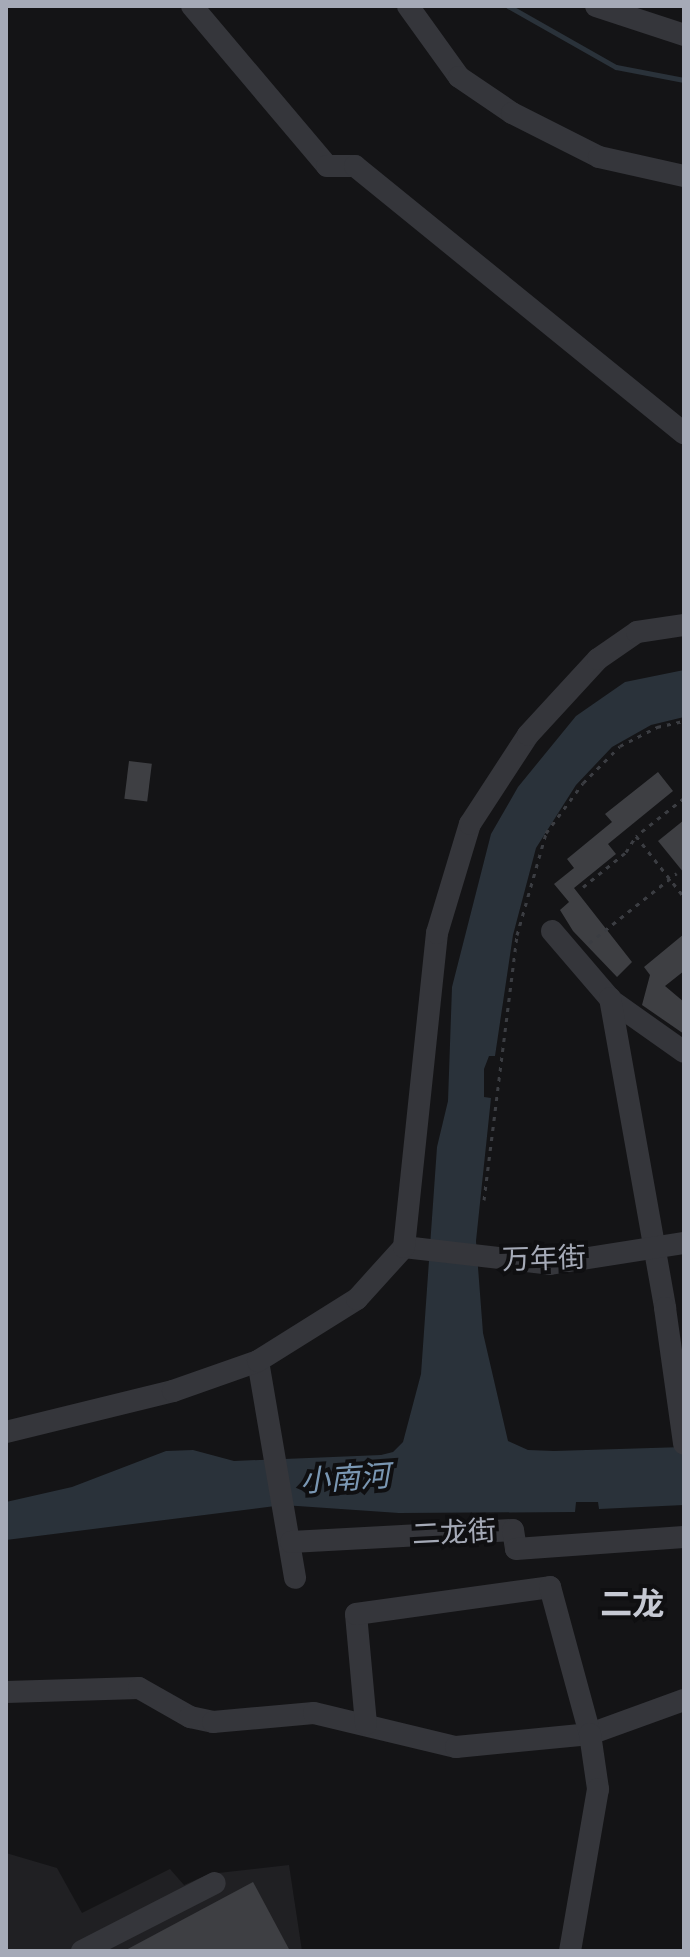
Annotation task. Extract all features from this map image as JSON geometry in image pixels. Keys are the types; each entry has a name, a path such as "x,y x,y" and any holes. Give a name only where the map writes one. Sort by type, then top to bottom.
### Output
{"street":[{"path":"192,6 327,166 355,166 684,433"},
{"path":"408,6 459,77 512,113 599,157 684,176"},
{"path":"596,6 684,35"},
{"path":"6,1432 173,1391 258,1361 357,1299 414,1250 437,933 470,824 528,735 598,659 637,632 684,625"},
{"path":"552,931 610,998 684,1052"},
{"path":"610,998 655,1249 675,1308 683,1430"},
{"name":"万年街","path":"414,1250 499,1262 550,1264 684,1243"},
{"path":"258,1361 274,1431 295,1578"},
{"name":"二龙街","path":"291,1542 513,1530 516,1549 684,1537"},
{"path":"366,1724 356,1614 550,1587 590,1734 598,1789 570,1951"},
{"path":"6,1692 139,1688 190,1717 213,1722 314,1713 456,1747 590,1734 684,1700"},
{"path":"82,1951 215,1883"}],"path":[{"path":"484,1200 517,935 546,833 583,783 620,746 657,727 684,721"},
{"path":"583,887 626,852 636,836 684,798"},
{"path":"636,836 684,897"},
{"path":"573,956 677,873"}],"shaded area":[{"path":"6,1853 57,1868 82,1913 170,1869 184,1885 209,1874 289,1865 302,1951 6,1951"}],"water":[{"name":"小南河","path":"684,670 684,717 651,725 612,747 576,785 536,848 513,935 495,1056 489,1056 484,1069 484,1097 491,1098 476,1241 483,1333 508,1441 528,1450 554,1451 684,1447 684,1505 599,1509 598,1502 576,1502 575,1512 399,1513 283,1505 6,1540 6,1502 72,1487 166,1451 193,1450 234,1461 381,1455 393,1452 403,1442 421,1374 437,1147 448,1101 452,987 491,834 518,787 576,716 625,682"}],"building":[{"path":"129,761 152,764 147,802 124,799"},
{"path":"658,772 673,791 608,844 616,854 574,888 632,962 617,977 573,931 560,910 569,902 554,884 574,868 567,859 612,822 605,814"},
{"path":"684,820 684,873 658,841"},
{"path":"684,934 684,971 665,986 684,1002 684,1034 642,1005 650,975 644,967"},
{"path":"253,1882 290,1951 124,1951"}],"waterway":[{"path":"508,6 616,67 684,80"}],"district":[{"name":"二龙","path":"632,1605"}]}
